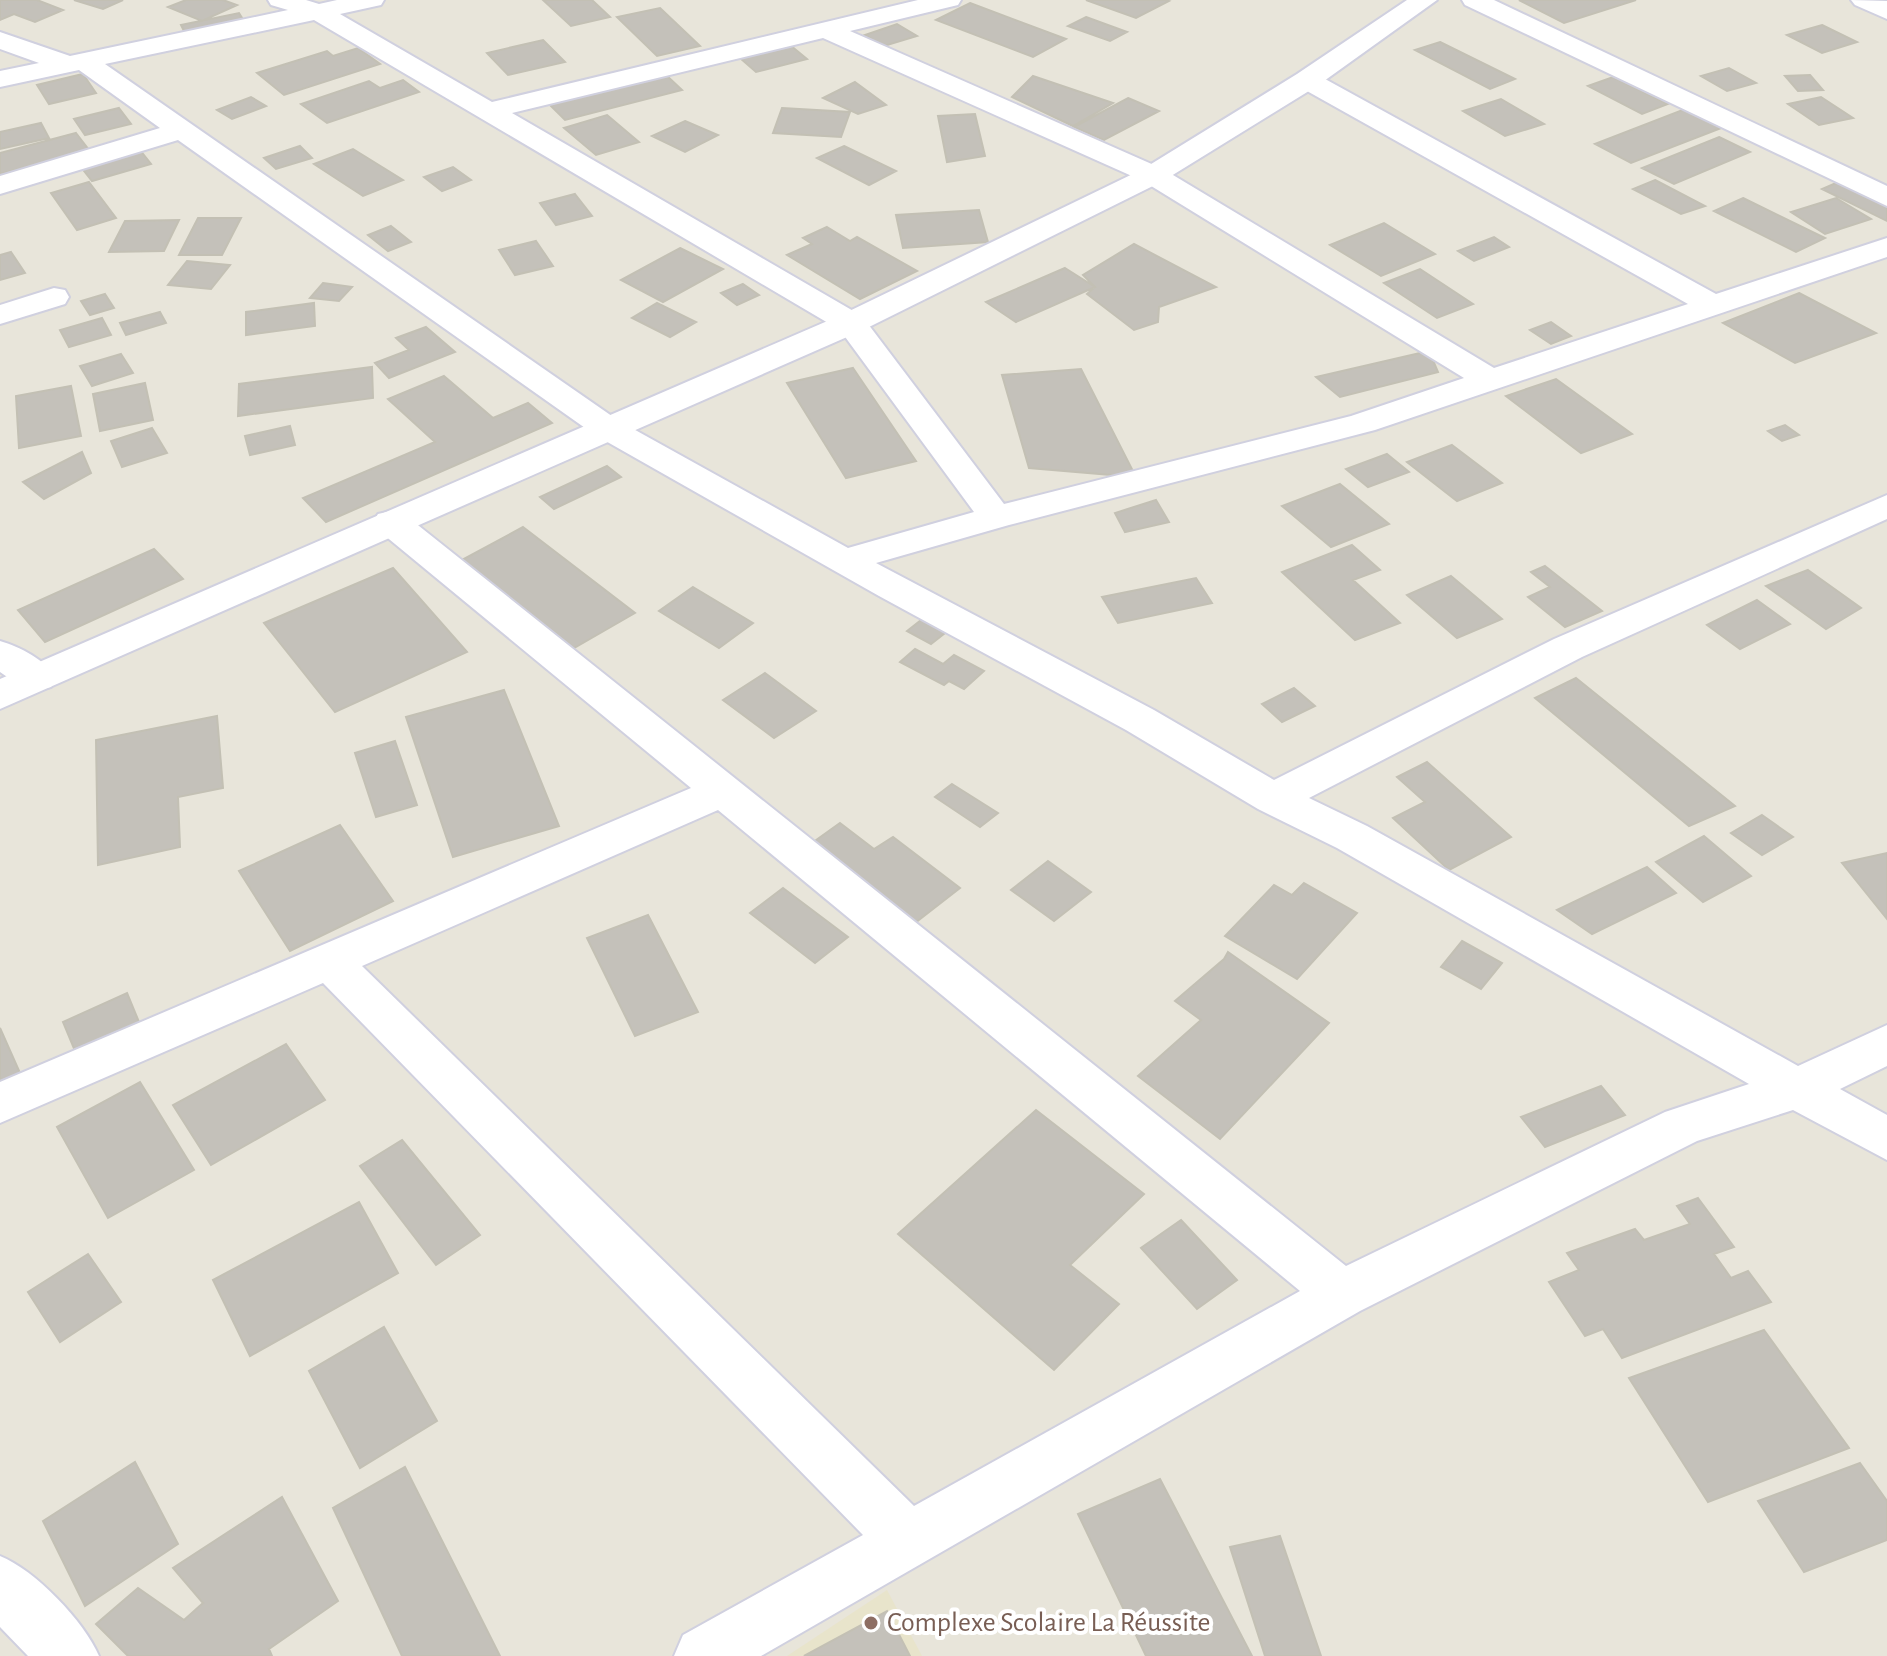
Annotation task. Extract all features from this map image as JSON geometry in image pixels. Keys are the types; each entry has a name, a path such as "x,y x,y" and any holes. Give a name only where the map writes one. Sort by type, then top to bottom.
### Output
{"street":[{"path":"280,0 319,12 851,323 996,517"},
{"path":"0,79 372,0"},
{"path":"488,111 949,0"},
{"path":"0,695 851,323 1153,175 1307,80 1424,0"},
{"path":"1474,0 1887,197"},
{"path":"1864,0 1887,11"},
{"path":"826,30 1153,175 1492,381"},
{"path":"0,40 78,64 181,130 607,428 843,561 1140,720 1273,798 1352,837 1887,1139"},
{"path":"1307,80 1713,305"},
{"path":"0,185 181,130"},
{"path":"843,561 996,517 1363,423 1887,247"},
{"path":"0,315 54,297"},
{"path":"1273,798 1568,648 1887,506"},
{"path":"391,522 1342,1294"},
{"path":"0,654 37,678"},
{"path":"0,1103 721,792"},
{"path":"329,961 907,1539"},
{"path":"704,1656 1342,1294 1682,1126 1796,1089 1887,1044"},
{"path":"0,1585 69,1656"}],"shaded area":[{"name":"Complexe Scolaire La Réussite","path":"887,1590 922,1656 787,1656"}],"building":[{"path":"0,0 37,0 63,10 35,22 14,14 0,20"},
{"path":"74,0 123,0 103,9"},
{"path":"186,0 223,0 237,5 202,21 168,7"},
{"path":"543,0 592,0 610,17 571,26"},
{"path":"1086,0 1166,0 1169,1 1136,18"},
{"path":"1519,0 1636,0 1564,23"},
{"path":"970,3 1066,39 1033,57 936,20"},
{"path":"660,8 700,46 657,56 617,17"},
{"path":"239,13 244,21 185,33 181,25"},
{"path":"1086,17 1127,32 1110,41 1068,26"},
{"path":"897,24 917,36 884,46 865,35"},
{"path":"1822,25 1857,42 1822,53 1787,35"},
{"path":"543,40 565,62 508,75 487,53"},
{"path":"1440,42 1515,79 1490,89 1415,50"},
{"path":"790,45 807,59 756,72 740,58"},
{"path":"358,48 380,64 284,95 257,73 327,51 333,56"},
{"path":"1729,68 1756,83 1727,91 1701,76"},
{"path":"83,74 96,93 49,104 37,85"},
{"path":"666,75 682,90 565,120 550,105"},
{"path":"1810,75 1823,90 1798,91 1785,76"},
{"path":"1033,76 1113,103 1073,126 1012,97"},
{"path":"1613,77 1668,104 1642,114 1588,86"},
{"path":"403,80 419,92 327,123 301,104 369,81 380,88"},
{"path":"855,82 886,105 858,114 823,98"},
{"path":"251,97 266,106 232,119 217,110"},
{"path":"1821,97 1853,118 1819,125 1788,104"},
{"path":"1128,98 1159,111 1104,140 1074,127"},
{"path":"1501,99 1544,124 1505,136 1463,111"},
{"path":"119,108 131,124 85,135 74,119"},
{"path":"782,108 850,112 841,137 773,133"},
{"path":"1685,109 1721,128 1631,163 1595,144"},
{"path":"975,114 985,156 947,162 938,116"},
{"path":"607,115 639,142 596,155 564,128"},
{"path":"685,121 718,135 685,152 652,136"},
{"path":"41,123 49,138 0,149 0,132"},
{"path":"76,133 89,150 0,174 0,153"},
{"path":"1719,137 1750,152 1674,184 1642,168"},
{"path":"300,146 312,158 276,169 264,158"},
{"path":"844,146 896,171 869,185 817,158"},
{"path":"353,149 403,180 363,196 314,164"},
{"path":"140,150 151,164 92,181 81,167"},
{"path":"453,167 471,180 442,191 424,177"},
{"path":"1655,180 1705,206 1681,214 1633,189"},
{"path":"89,182 116,218 77,230 51,193"},
{"path":"1838,182 1887,205 1887,221 1822,189"},
{"path":"575,194 592,216 556,225 540,203"},
{"path":"1743,198 1825,238 1796,252 1714,211"},
{"path":"1836,198 1871,219 1825,234 1791,212"},
{"path":"979,210 988,242 903,248 896,215"},
{"path":"198,218 241,218 222,255 179,255"},
{"path":"179,220 164,251 109,252 125,221"},
{"path":"1384,223 1435,254 1381,276 1330,245"},
{"path":"391,226 411,242 388,251 368,235"},
{"path":"827,227 850,241 857,237 917,271 860,299 787,255 812,244 803,238"},
{"path":"1494,237 1509,247 1474,261 1458,251"},
{"path":"536,241 553,266 515,275 499,250"},
{"path":"1134,244 1216,287 1159,307 1158,322 1134,330 1087,294 1095,287 1083,275"},
{"path":"680,248 723,269 663,302 621,280"},
{"path":"11,252 25,273 0,280 0,255"},
{"path":"187,261 230,265 211,289 168,285"},
{"path":"1065,268 1095,287 1016,322 986,302"},
{"path":"1420,269 1473,304 1437,318 1384,283"},
{"path":"323,283 352,287 339,301 310,298"},
{"path":"743,284 759,295 737,305 721,293"},
{"path":"1799,293 1876,333 1795,363 1723,323"},
{"path":"105,294 114,308 90,315 81,301"},
{"path":"314,303 315,326 246,335 246,312"},
{"path":"657,303 696,322 670,337 632,318"},
{"path":"160,312 166,323 126,335 120,323"},
{"path":"102,318 111,335 69,347 60,330"},
{"path":"1551,322 1571,336 1551,344 1530,330"},
{"path":"426,327 455,352 389,378 375,363 409,350 396,338"},
{"path":"1429,351 1438,372 1340,397 1316,377"},
{"path":"121,354 133,373 92,386 80,366"},
{"path":"372,367 373,398 238,416 239,384"},
{"path":"853,368 916,461 846,478 787,383"},
{"path":"1081,369 1136,477 1029,468 1002,375"},
{"path":"444,376 493,418 528,403 552,423 326,522 303,498 435,442 388,399"},
{"path":"1556,379 1632,434 1581,453 1506,396"},
{"path":"145,383 153,420 100,431 93,394"},
{"path":"71,386 81,436 19,448 16,396"},
{"path":"1785,425 1799,435 1782,441 1768,431"},
{"path":"290,426 295,445 250,455 245,436"},
{"path":"152,428 167,453 122,467 111,441"},
{"path":"1452,445 1502,483 1457,501 1407,462"},
{"path":"82,452 91,473 44,499 23,482"},
{"path":"1387,454 1409,472 1368,487 1346,469"},
{"path":"607,466 621,477 554,509 540,497"},
{"path":"1340,484 1389,524 1331,547 1282,506"},
{"path":"1156,500 1169,522 1125,532 1115,513"},
{"path":"523,527 635,613 574,648 462,560"},
{"path":"1352,545 1380,570 1353,580 1400,623 1355,640 1282,572"},
{"path":"154,549 183,579 45,642 18,610"},
{"path":"1545,566 1602,611 1565,627 1528,597 1550,587 1531,572"},
{"path":"393,568 467,652 335,712 264,623"},
{"path":"1808,570 1861,608 1826,629 1766,586"},
{"path":"1451,576 1502,619 1457,638 1407,595"},
{"path":"1196,578 1212,603 1118,623 1102,597"},
{"path":"693,587 753,623 719,648 659,611"},
{"path":"1757,600 1790,624 1740,649 1707,625"},
{"path":"925,617 949,630 931,644 907,631"},
{"path":"915,649 943,664 954,655 984,671 964,689 949,681 944,685 900,662"},
{"path":"765,673 816,711 774,738 723,700"},
{"path":"1576,678 1735,806 1689,826 1535,698"},
{"path":"1294,688 1315,706 1282,722 1262,704"},
{"path":"504,690 559,826 453,857 406,717"},
{"path":"217,716 223,788 178,797 180,847 98,865 96,740"},
{"path":"395,741 417,805 376,817 355,753"},
{"path":"1427,762 1511,837 1449,870 1393,818 1425,802 1397,777"},
{"path":"952,784 998,813 980,827 935,797"},
{"path":"1762,815 1793,837 1762,855 1731,833"},
{"path":"840,823 874,849 893,837 960,888 915,923 812,843"},
{"path":"340,825 393,901 290,951 239,871"},
{"path":"1704,836 1751,876 1703,902 1656,862"},
{"path":"1887,853 1887,919 1842,863"},
{"path":"1048,861 1091,892 1054,921 1011,890"},
{"path":"1647,867 1676,893 1592,934 1557,910"},
{"path":"1304,883 1357,913 1297,979 1225,936 1274,885 1292,895"},
{"path":"783,888 848,937 815,963 750,913"},
{"path":"648,915 698,1012 635,1036 587,938"},
{"path":"1462,941 1502,963 1481,989 1441,967"},
{"path":"1228,952 1329,1023 1220,1139 1138,1076 1201,1020 1175,1001 1224,959"},
{"path":"127,993 139,1022 75,1051 63,1022"},
{"path":"0,1028 20,1073 0,1082"},
{"path":"286,1044 325,1100 211,1165 173,1105"},
{"path":"140,1082 194,1170 108,1218 57,1127"},
{"path":"1601,1086 1625,1115 1545,1147 1521,1117"},
{"path":"1036,1110 1144,1194 1070,1265 1119,1304 1054,1370 898,1234"},
{"path":"402,1140 480,1235 436,1265 360,1166"},
{"path":"1698,1198 1734,1247 1714,1254 1731,1278 1748,1271 1771,1302 1622,1358 1603,1329 1585,1336 1549,1282 1579,1270 1567,1253 1635,1229 1644,1240 1690,1224 1677,1206"},
{"path":"359,1202 398,1273 250,1356 213,1280"},
{"path":"1181,1220 1237,1280 1197,1309 1141,1248"},
{"path":"88,1254 121,1302 60,1342 28,1292"},
{"path":"384,1327 437,1421 360,1468 309,1371"},
{"path":"1764,1330 1849,1448 1708,1502 1629,1378"},
{"path":"135,1462 178,1544 85,1606 43,1521"},
{"path":"1860,1463 1887,1501 1887,1540 1804,1572 1758,1501"},
{"path":"405,1467 500,1656 402,1656 333,1508"},
{"path":"1160,1479 1252,1656 1146,1656 1078,1514"},
{"path":"282,1497 338,1601 269,1649 272,1656 128,1656 96,1624 138,1588 184,1620 203,1603 173,1568"},
{"path":"1280,1536 1321,1656 1265,1656 1230,1547"},
{"path":"887,1611 910,1656 804,1656"}],"place":[{"name":"Complexe Scolaire La Réussite","path":"871,1623"}]}
